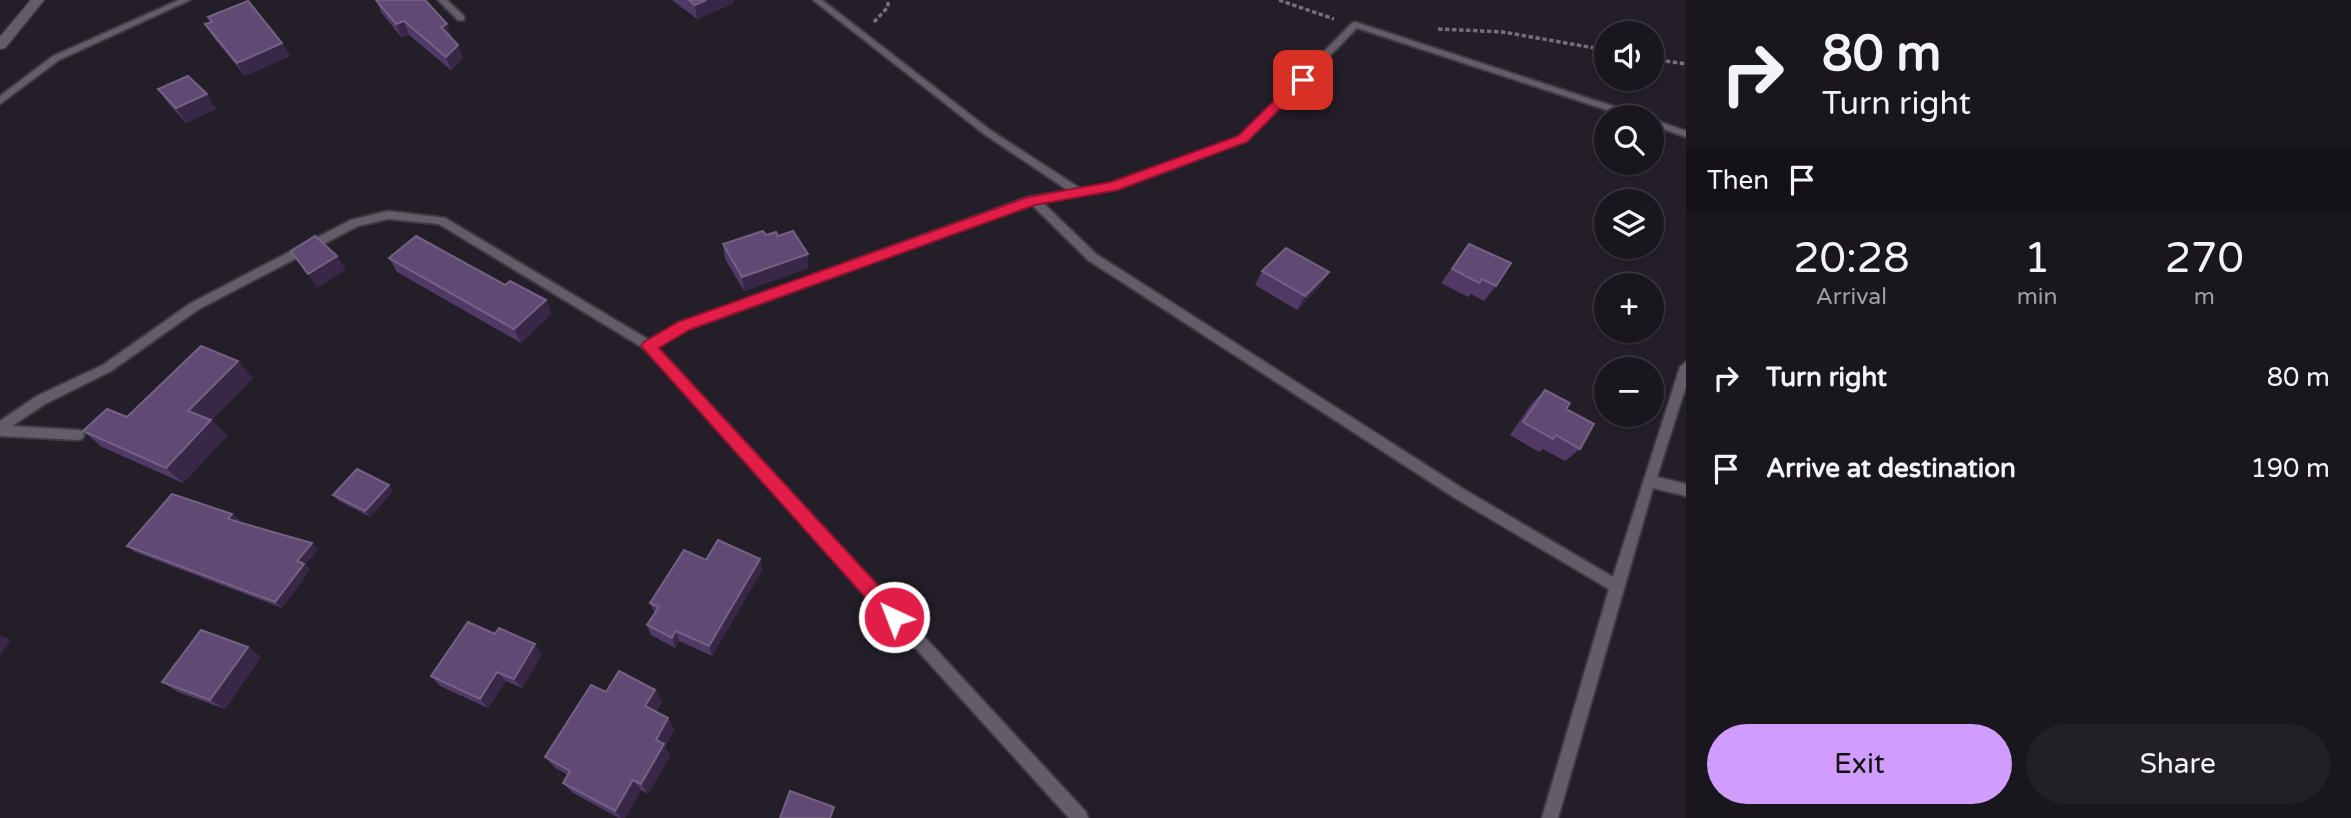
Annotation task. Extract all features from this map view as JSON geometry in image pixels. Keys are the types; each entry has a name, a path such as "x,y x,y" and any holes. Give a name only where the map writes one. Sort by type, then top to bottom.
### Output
{"street":[{"path":"0,45 38,0"}],"lane":[{"path":"0,101 56,58 186,0"},
{"path":"442,0 461,18"},
{"path":"817,0 987,132 1079,192"},
{"path":"649,346 684,326 1033,200 1113,187 1243,139 1355,25 1600,105"},
{"path":"1664,126 1686,134"},
{"path":"1033,200 1092,257 1460,494 1618,587"},
{"path":"0,430 41,400 107,368 195,306 355,223 388,215 441,220 649,346 1080,818"},
{"path":"1550,818 1649,481 1686,367"},
{"path":"0,430 78,435"},
{"path":"1649,481 1686,491"}],"path":[{"path":"1279,0 1355,25"},
{"path":"1397,39 1409,33 1429,29 1491,32 1594,48"},
{"path":"1664,61 1686,64"}],"building":[{"path":"376,0 425,0 447,24 441,27 458,45 446,57 404,21 396,24"},
{"path":"689,0 706,0 695,5"},
{"path":"248,1 282,43 237,63 205,24 212,22 208,17"},
{"path":"188,76 207,94 176,108 158,89"},
{"path":"763,231 766,235 776,232 778,236 793,231 808,254 742,277 723,244"},
{"path":"315,236 337,256 308,274 291,251"},
{"path":"416,236 505,285 510,281 546,300 514,329 389,258"},
{"path":"1469,244 1511,263 1496,286 1482,279 1479,283 1452,269"},
{"path":"1286,248 1329,272 1305,296 1262,271"},
{"path":"201,346 238,361 188,411 211,420 166,468 83,431 107,409 127,417"},
{"path":"1545,390 1570,403 1566,409 1594,424 1580,449 1556,435 1553,439 1523,422"},
{"path":"357,469 389,485 365,511 333,495"},
{"path":"172,494 232,514 228,519 312,543 297,561 304,564 275,602 127,546"},
{"path":"718,540 760,559 709,646 676,631 672,638 647,625 659,607 650,603 684,550 706,560"},
{"path":"468,622 495,634 499,628 535,644 514,679 497,672 480,699 431,676"},
{"path":"201,630 248,647 210,700 162,682"},
{"path":"619,671 655,690 645,706 668,718 656,740 664,744 641,784 633,780 615,811 563,783 570,771 545,757 591,685 606,692"},
{"path":"790,791 834,807 830,818 780,818"}],"route":[{"path":"894,617 649,346 684,326 1033,200 1113,187 1243,139 1303,80"}]}
